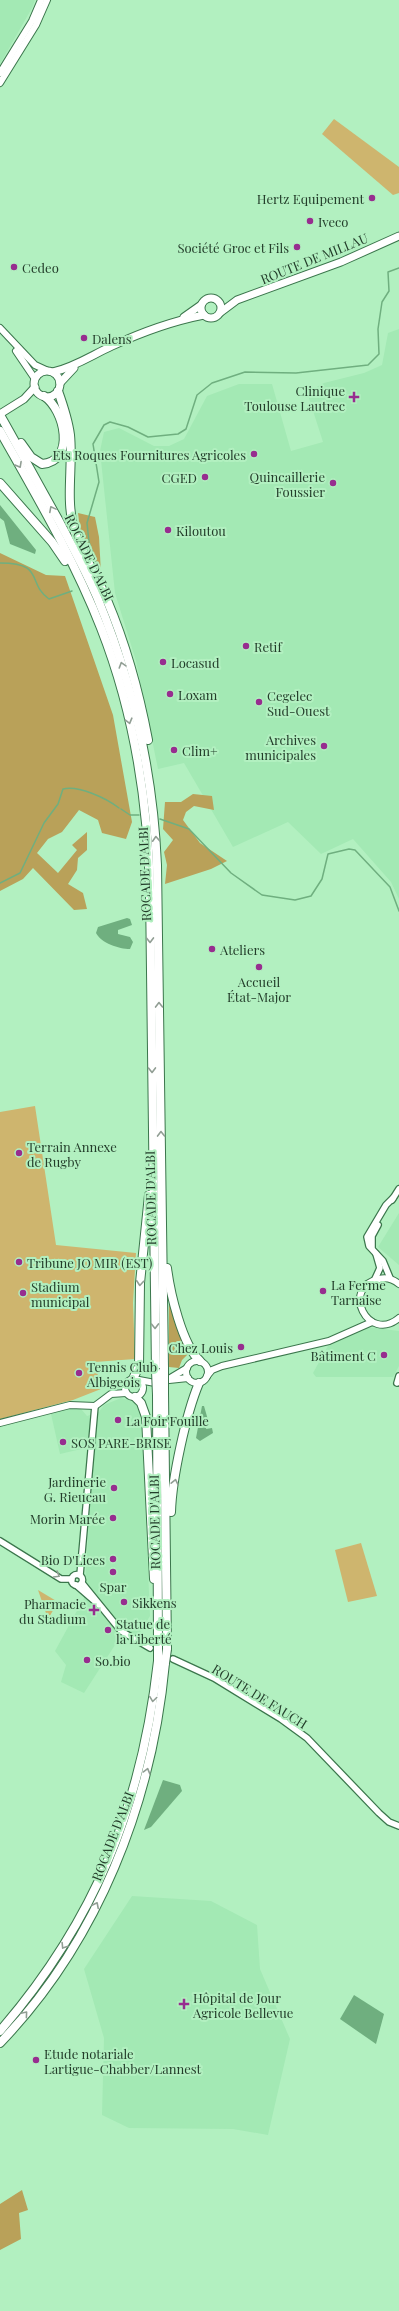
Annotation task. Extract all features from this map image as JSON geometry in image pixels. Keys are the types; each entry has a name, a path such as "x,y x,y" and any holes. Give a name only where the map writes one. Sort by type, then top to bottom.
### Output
{"highway":[{"path":"58,391 65,410 70,436 70,499 73,526 80,545 109,605 131,668 151,761 154,812"},
{"path":"1,417 11,427 36,462 42,464 55,460 63,448 62,429 57,407 43,396"},
{"name":"ROCADE D'ALBI","path":"1,417 89,579 107,622 136,714 154,812 154,1175 160,1369"},
{"name":"ROCADE D'ALBI","path":"0,431 86,591 102,629 137,752 154,890"},
{"path":"0,483 52,542 79,585 86,591"},
{"name":"ROCADE D'ALBI","path":"0,2043 31,2008 57,1972 96,1906 116,1864 134,1815 151,1757 162,1662 158,1644 160,1603 160,1369 163,1257 154,900"},
{"path":"132,1381 139,1366 140,1283 147,1231 150,1185 154,1175"},
{"path":"163,1257 166,1261 170,1288 189,1348 202,1363"},
{"path":"166,1534 170,1526 172,1496 183,1442 192,1401 199,1383"},
{"name":"ROCADE D'ALBI","path":"0,2031 24,2003 63,1948 95,1891 112,1853 128,1809 143,1755 162,1662 166,1650 168,1610 160,1394"},
{"path":"135,1397 141,1403 146,1417 152,1554 156,1594 160,1603"}],"main road":[{"path":"0,73 32,21 41,0"},
{"path":"0,83 36,25 48,0"},
{"name":"ROUTE DE MILLAU","path":"221,312 237,300 334,264 399,236"},
{"path":"35,378 39,374 77,365 113,345 168,325 204,315 213,318 221,312 221,304 216,299 209,298 191,313 168,325"},
{"name":"ROUTE DE MILLAU","path":"216,299 237,300"},
{"path":"201,305 204,315"},
{"path":"0,328 35,365 51,372 60,382"},
{"path":"0,334 20,356 35,378 35,387 43,396"},
{"path":"24,399 53,395 58,391 60,382 77,365"},
{"path":"1,417 13,406 24,399 35,387"},
{"path":"350,1332 360,1322 362,1311 360,1297 367,1285 376,1280 390,1278 399,1284"},
{"path":"362,1311 372,1322"},
{"path":"222,1366 192,1362 187,1368 167,1380 188,1378 193,1382 199,1383 212,1370 222,1366 329,1341 372,1322 385,1324 399,1318"},
{"path":"202,1363 208,1369 207,1376"},
{"path":"187,1368 188,1378"},
{"path":"132,1381 142,1385 142,1390"},
{"path":"126,1394 132,1381"},
{"path":"0,1423 70,1406 95,1406 102,1399 115,1393 132,1381 155,1382 142,1390 140,1395 135,1397 115,1393"}],"street":[{"path":"390,1278 383,1261 368,1243 368,1234 386,1205 399,1189"},
{"path":"374,1251 380,1268 376,1280"},
{"path":"396,1383 399,1376"},
{"path":"95,1406 92,1419 80,1575 82,1577 82,1583 121,1631 150,1648"},
{"path":"0,1541 62,1579 72,1580 105,1610"},
{"path":"72,1580 74,1575 80,1575"},
{"path":"76,1585 82,1583"},
{"name":"ROUTE DE FAUCH","path":"173,1659 214,1678 281,1719 307,1738 379,1813 389,1822 399,1826"}],"shaded area":[{"path":"0,0 35,0 32,8 0,64"},
{"path":"334,119 399,167 399,193 393,195 322,134"},
{"path":"399,329 399,899 391,882 353,839 321,854 288,822 233,847 184,763 158,769 136,661 115,593 100,451 104,432 119,428 154,446 169,446 184,439 207,396 239,384 272,384 291,451 323,442 307,392 324,383 364,373 382,365 388,333"},
{"path":"0,505 36,550 35,554 10,544 4,521 0,518"},
{"path":"78,513 95,517 99,537 101,573 80,529"},
{"path":"0,553 46,575 65,576 113,715 132,822 126,839 102,833 98,820 79,810 62,832 48,839 37,853 58,873 77,850 72,845 87,832 87,850 78,858 77,870 68,884 83,893 87,909 74,910 33,868 23,879 0,891"},
{"path":"193,794 212,796 214,810 194,806 186,812 183,820 200,843 227,861 211,869 165,884 167,865 164,852 173,840 163,829 165,802 181,802"},
{"path":"127,918 130,919 132,925 118,930 118,934 130,937 133,942 130,949 111,945 98,937 96,933 98,927"},
{"path":"35,1106 56,1245 136,1253 133,1303 135,1359 95,1362 101,1389 73,1400 0,1419 0,1112"},
{"path":"399,1213 399,1265 378,1247"},
{"path":"169,1299 189,1353 182,1360 179,1368 169,1367"},
{"path":"367,1327 399,1331 399,1366 393,1377 316,1377 313,1373 328,1346"},
{"path":"121,1398 136,1402 141,1407 150,1616 138,1636 124,1631 84,1693 61,1682 66,1665 55,1651 84,1598 94,1446 60,1454 51,1414 69,1408 81,1409 87,1416 99,1412 104,1405"},
{"path":"202,1406 204,1406 208,1420 206,1429 212,1428 213,1433 200,1441 196,1438"},
{"path":"361,1543 377,1596 348,1602 335,1550"},
{"path":"38,1590 58,1602 48,1619"},
{"path":"163,1780 180,1785 182,1791 151,1827 144,1830"},
{"name":"Hôpital de Jour Agricole Bellevue","path":"132,1896 211,1901 257,1925 260,1969 290,2039 268,2135 233,2129 129,2128 102,2115 104,2038 84,1969"},
{"path":"354,1995 384,2014 376,2044 340,2019"},
{"path":"22,2190 28,2210 19,2213 21,2239 0,2250 0,2204"}],"waterway":[{"path":"98,568 89,542 87,523 99,482 93,444 104,425 110,422 128,427 148,437 178,434 186,429 197,395 212,383 245,372 296,373 368,365 379,354 378,329 382,302 389,291 388,272 399,268"},
{"path":"0,563 24,566 30,570 38,587 49,599 72,591"},
{"path":"0,883 20,873 44,823 58,804 63,789 69,788 92,793 119,808"},
{"path":"121,809 130,815 139,815"},
{"path":"160,819 189,829 231,873 262,895 295,900 311,896 322,879 328,854 349,849 355,850 390,887 399,911"}],"place":[{"name":"Hertz Equipement","path":"372,198"},
{"name":"Iveco","path":"310,221"},
{"name":"Société Groc et Fils","path":"297,247"},
{"name":"Cedeo","path":"14,267"},
{"name":"Dalens","path":"84,338"},
{"name":"Clinique Toulouse Lautrec","path":"354,397"},
{"name":"Ets Roques Fournitures Agricoles","path":"254,454"},
{"name":"CGED","path":"205,477"},
{"name":"Quincaillerie Foussier","path":"333,483"},
{"name":"Kiloutou","path":"168,530"},
{"name":"Retif","path":"246,646"},
{"name":"Locasud","path":"163,662"},
{"name":"Loxam","path":"170,694"},
{"name":"Cegelec Sud-Ouest","path":"259,702"},
{"name":"Archives municipales","path":"324,746"},
{"name":"Clim+","path":"174,750"},
{"name":"Ateliers","path":"212,949"},
{"name":"Accueil État-Major","path":"259,967"},
{"name":"Terrain Annexe de Rugby","path":"19,1153"},
{"name":"Tribune JO MIR (EST)","path":"19,1262"},
{"name":"La Ferme Tarnaise","path":"323,1291"},
{"name":"Stadium municipal","path":"23,1293"},
{"name":"Chez Louis","path":"241,1347"},
{"name":"Bâtiment C","path":"384,1355"},
{"name":"Tennis Club Albigeois","path":"79,1373"},
{"name":"La Foir'Fouille","path":"118,1420"},
{"name":"SOS PARE-BRISE","path":"63,1442"},
{"name":"Jardinerie G. Rieucau","path":"114,1488"},
{"name":"Morin Marée","path":"113,1518"},
{"name":"Bio D'Lices","path":"113,1559"},
{"name":"Spar","path":"113,1572"},
{"name":"Sikkens","path":"124,1602"},
{"name":"Pharmacie du Stadium","path":"94,1610"},
{"name":"Statue de la Liberté","path":"108,1630"},
{"name":"So.bio","path":"87,1660"},
{"name":"Hôpital de Jour Agricole Bellevue","path":"184,2004"},
{"name":"Etude notariale Lartigue-Chabber/Lannest","path":"36,2060"}]}
